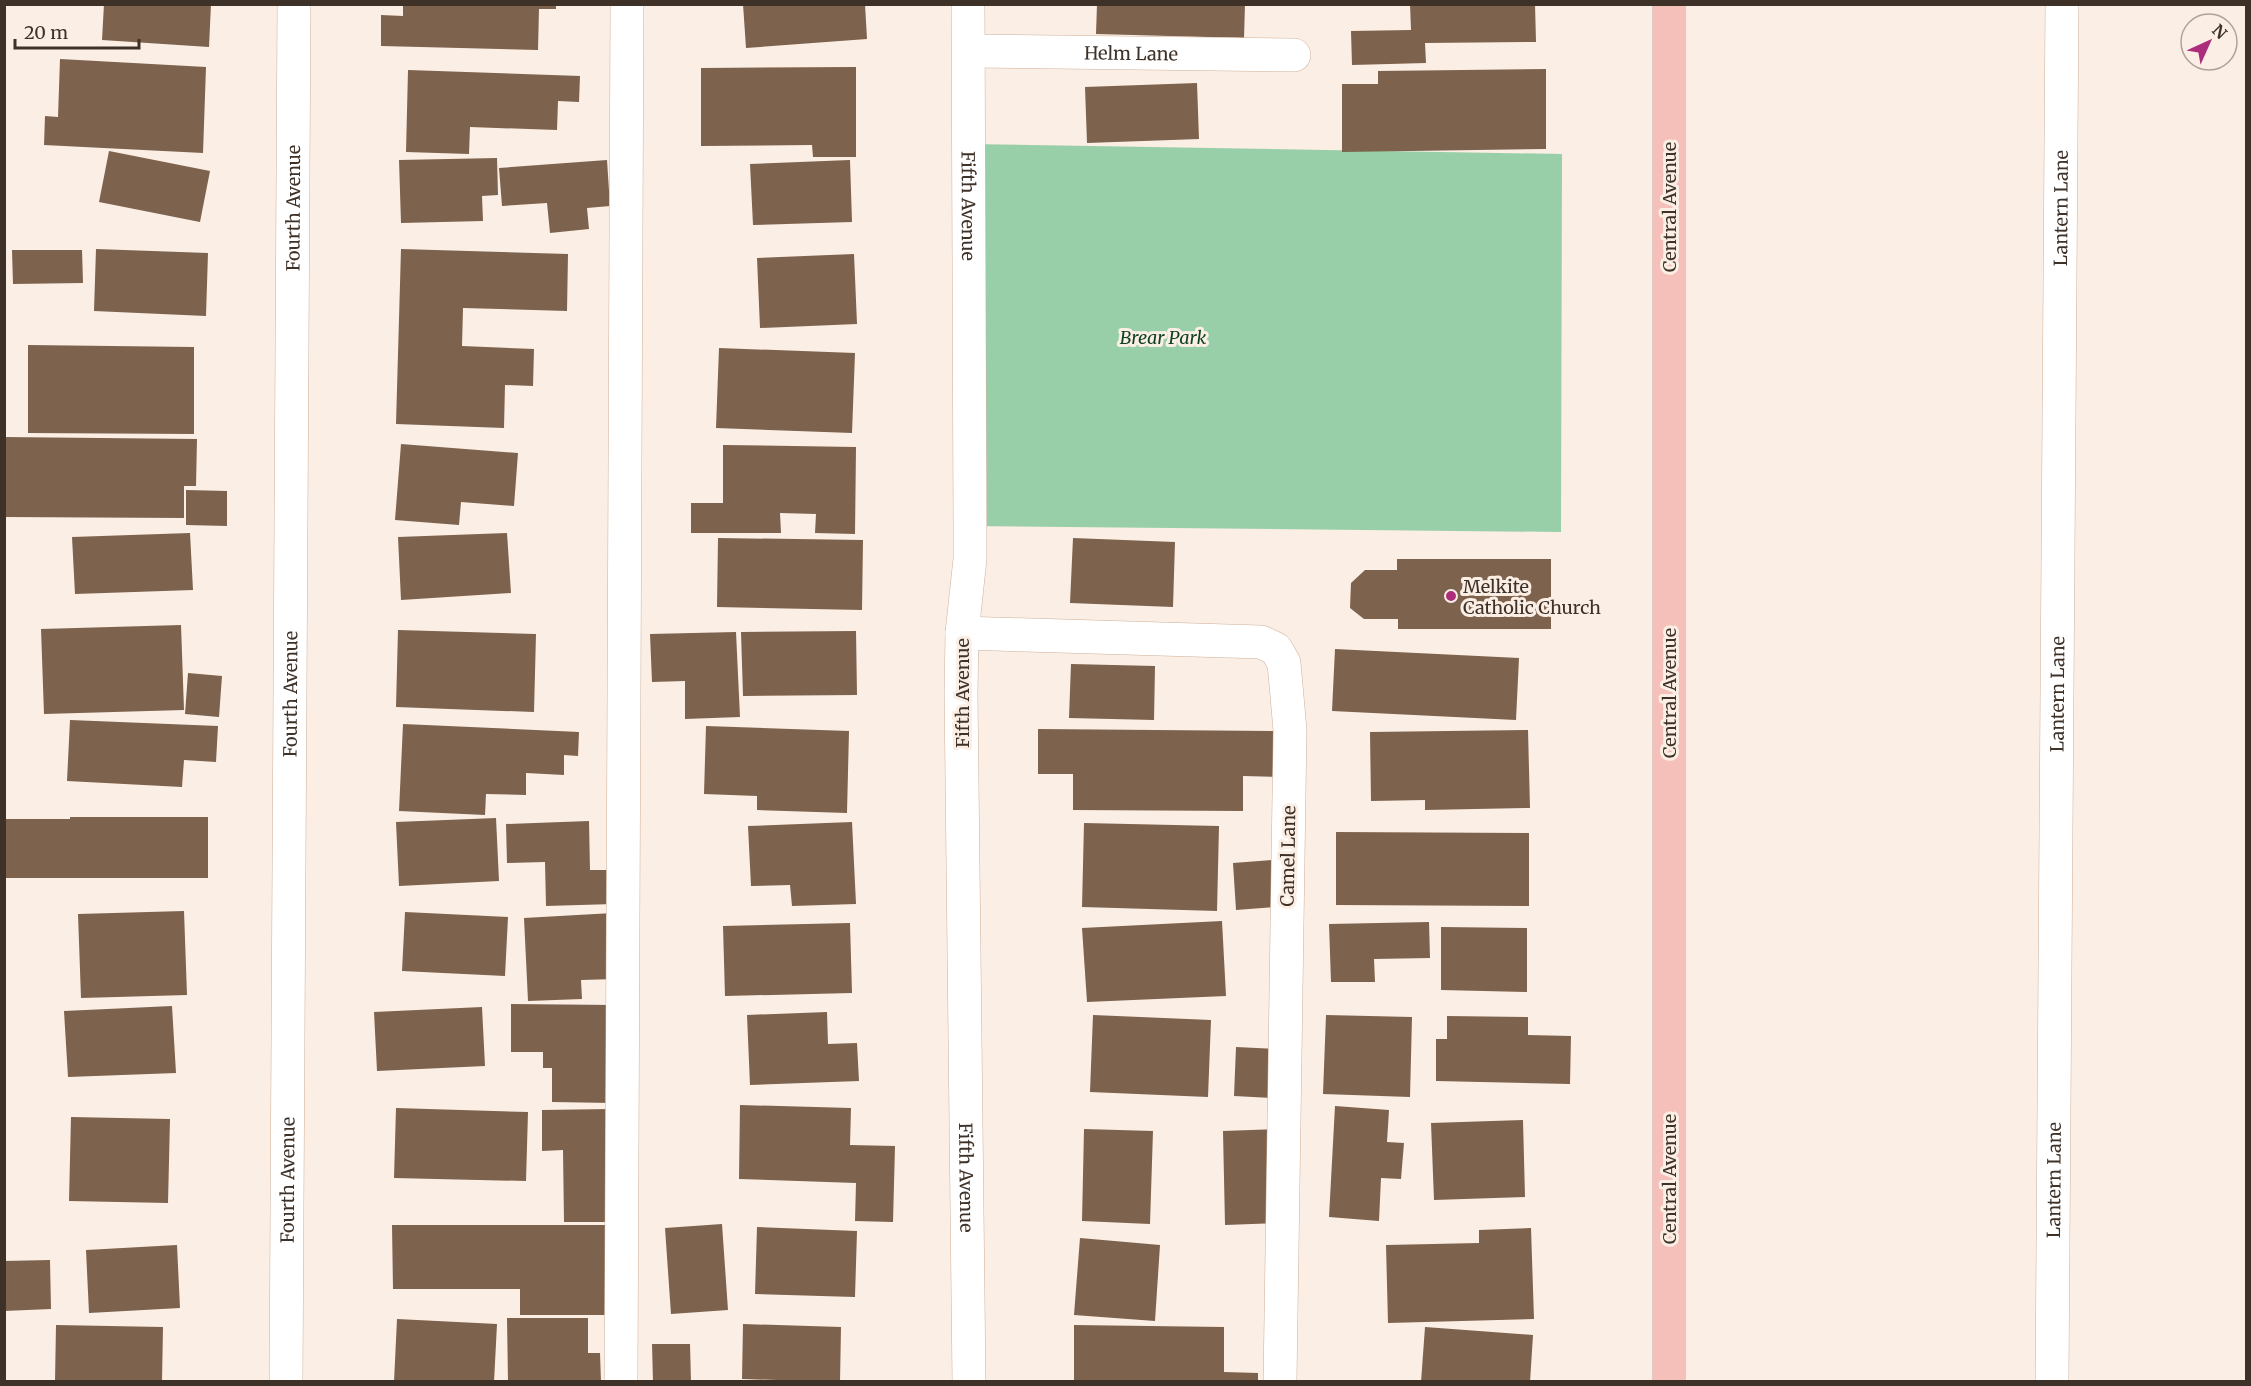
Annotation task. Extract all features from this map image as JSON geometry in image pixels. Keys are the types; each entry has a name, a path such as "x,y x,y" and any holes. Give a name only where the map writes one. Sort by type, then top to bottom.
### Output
{"main road":[{"name":"Central Avenue","path":"1669,4 1670,1382"}],"street":[{"name":"Fourth Avenue","path":"286,1382 294,4"},
{"path":"621,1382 627,4"},
{"name":"Fifth Avenue","path":"968,4 970,548 962,633 969,1382"},
{"name":"Lantern Lane","path":"2052,1382 2062,4"},
{"name":"Helm Lane","path":"969,51 1294,55"},
{"name":"Camel Lane","path":"962,633 1261,642 1276,649 1284,663 1290,730 1280,1382"}],"green space":[{"name":"Brear Park","path":"969,144 1562,154 1561,532 970,526"}],"building":[{"path":"104,4 211,4 209,47 102,40"},
{"path":"403,4 556,4 556,9 539,9 538,50 381,46 381,15 403,16"},
{"path":"743,4 865,4 867,39 746,48"},
{"path":"1097,4 1245,4 1244,38 1096,34"},
{"path":"1410,4 1535,4 1536,42 1425,43 1426,63 1352,65 1351,31 1411,30"},
{"path":"60,59 206,67 203,153 44,145 45,116 58,117"},
{"path":"856,67 856,157 813,157 812,145 701,146 701,68"},
{"path":"1546,69 1546,149 1342,152 1342,84 1378,84 1378,71"},
{"path":"408,70 580,76 579,102 558,101 557,130 470,127 469,154 406,152"},
{"path":"1197,83 1199,139 1087,143 1085,87"},
{"path":"109,151 210,171 200,222 99,202"},
{"path":"497,158 498,195 482,196 483,221 401,223 399,160"},
{"path":"607,160 610,206 587,208 589,229 550,233 547,203 502,206 499,168"},
{"path":"850,160 852,222 753,225 750,164"},
{"path":"96,249 208,253 206,316 94,311"},
{"path":"401,249 568,254 567,311 463,308 462,346 534,349 533,386 505,385 504,428 396,424"},
{"path":"12,250 82,250 83,283 13,284"},
{"path":"854,254 857,324 760,328 757,258"},
{"path":"28,345 194,347 194,434 28,433"},
{"path":"719,348 855,353 852,433 716,428"},
{"path":"4,437 197,439 196,486 184,486 184,518 4,517"},
{"path":"401,444 518,453 514,506 461,502 459,525 395,520"},
{"path":"723,445 856,447 855,534 815,533 816,514 780,513 781,533 691,533 691,503 723,503"},
{"path":"186,490 227,491 227,526 186,525"},
{"path":"190,533 193,590 75,594 72,537"},
{"path":"507,533 511,593 401,600 398,537"},
{"path":"718,538 863,540 862,610 717,607"},
{"path":"1073,538 1175,542 1173,607 1070,603"},
{"name":"Melkite Catholic Church","path":"1397,559 1551,559 1551,629 1398,629 1398,619 1364,619 1350,608 1351,583 1365,570 1397,570"},
{"path":"181,625 184,710 44,714 41,629"},
{"path":"398,630 536,634 534,712 396,707"},
{"path":"856,631 857,695 743,696 741,632"},
{"path":"736,632 740,717 685,719 685,681 652,682 650,634"},
{"path":"1335,649 1519,658 1516,720 1332,711"},
{"path":"1071,664 1155,666 1154,720 1069,718"},
{"path":"188,673 222,676 219,717 185,714"},
{"path":"70,720 218,726 216,762 184,760 182,787 67,781"},
{"path":"403,724 579,732 578,756 564,755 564,775 526,773 526,795 486,794 485,815 399,811"},
{"path":"706,726 849,731 847,813 757,810 757,796 704,794"},
{"path":"1038,729 1278,731 1278,777 1243,776 1243,811 1073,810 1073,774 1038,774"},
{"path":"1528,730 1530,808 1425,810 1425,800 1371,801 1370,732"},
{"path":"70,817 208,817 208,878 4,878 4,819 70,819"},
{"path":"496,818 499,881 399,886 396,822"},
{"path":"589,821 590,870 613,870 614,904 546,906 545,862 507,863 506,824"},
{"path":"852,822 856,904 792,906 790,885 751,886 748,826"},
{"path":"1084,823 1219,826 1217,911 1082,907"},
{"path":"1336,832 1529,833 1529,906 1336,905"},
{"path":"1272,860 1275,907 1236,910 1233,863"},
{"path":"184,911 187,995 81,998 78,914"},
{"path":"405,912 508,917 505,976 402,971"},
{"path":"613,913 616,979 581,980 582,999 528,1001 524,918"},
{"path":"1222,921 1226,996 1087,1002 1082,928"},
{"path":"1429,922 1430,958 1374,959 1375,982 1331,982 1329,924"},
{"path":"850,923 852,993 725,996 723,926"},
{"path":"1441,927 1527,928 1527,992 1441,990"},
{"path":"511,1004 614,1005 613,1103 552,1102 552,1068 543,1068 543,1052 511,1052"},
{"path":"172,1006 176,1073 68,1077 64,1011"},
{"path":"482,1007 485,1066 377,1071 374,1012"},
{"path":"827,1012 828,1044 857,1043 859,1081 750,1085 747,1015"},
{"path":"1093,1015 1211,1020 1208,1097 1090,1092"},
{"path":"1326,1015 1412,1017 1410,1097 1323,1094"},
{"path":"1447,1016 1528,1017 1528,1035 1571,1036 1570,1084 1436,1081 1436,1039 1447,1039"},
{"path":"1236,1047 1275,1049 1273,1098 1234,1096"},
{"path":"740,1105 851,1108 850,1145 895,1146 893,1222 855,1221 856,1183 739,1179"},
{"path":"1335,1106 1389,1110 1387,1142 1404,1143 1401,1179 1381,1178 1379,1221 1329,1217"},
{"path":"396,1108 528,1112 526,1181 394,1178"},
{"path":"611,1109 612,1222 564,1222 563,1150 542,1151 542,1110"},
{"path":"71,1117 170,1119 168,1203 69,1201"},
{"path":"1523,1120 1525,1197 1434,1200 1431,1123"},
{"path":"1084,1129 1153,1131 1150,1224 1082,1221"},
{"path":"1279,1129 1281,1223 1225,1225 1223,1131"},
{"path":"722,1224 728,1310 671,1314 665,1228"},
{"path":"392,1225 605,1225 605,1315 520,1315 520,1289 393,1289"},
{"path":"757,1227 857,1231 855,1297 755,1294"},
{"path":"1531,1228 1534,1319 1388,1323 1386,1245 1479,1243 1479,1230"},
{"path":"1080,1238 1160,1245 1155,1321 1074,1315"},
{"path":"177,1245 180,1308 89,1313 86,1250"},
{"path":"50,1260 51,1309 4,1311 4,1261"},
{"path":"507,1318 588,1318 588,1353 600,1353 601,1382 508,1382"},
{"path":"397,1319 497,1324 494,1382 394,1382"},
{"path":"743,1324 841,1327 840,1382 742,1379"},
{"path":"56,1325 163,1327 162,1382 55,1382"},
{"path":"1074,1325 1224,1327 1224,1372 1258,1373 1258,1382 1074,1382"},
{"path":"1425,1327 1533,1335 1530,1382 1421,1382"},
{"path":"652,1344 690,1344 691,1382 653,1382"}],"place":[{"name":"Melkite Catholic Church","path":"1451,596"}]}
